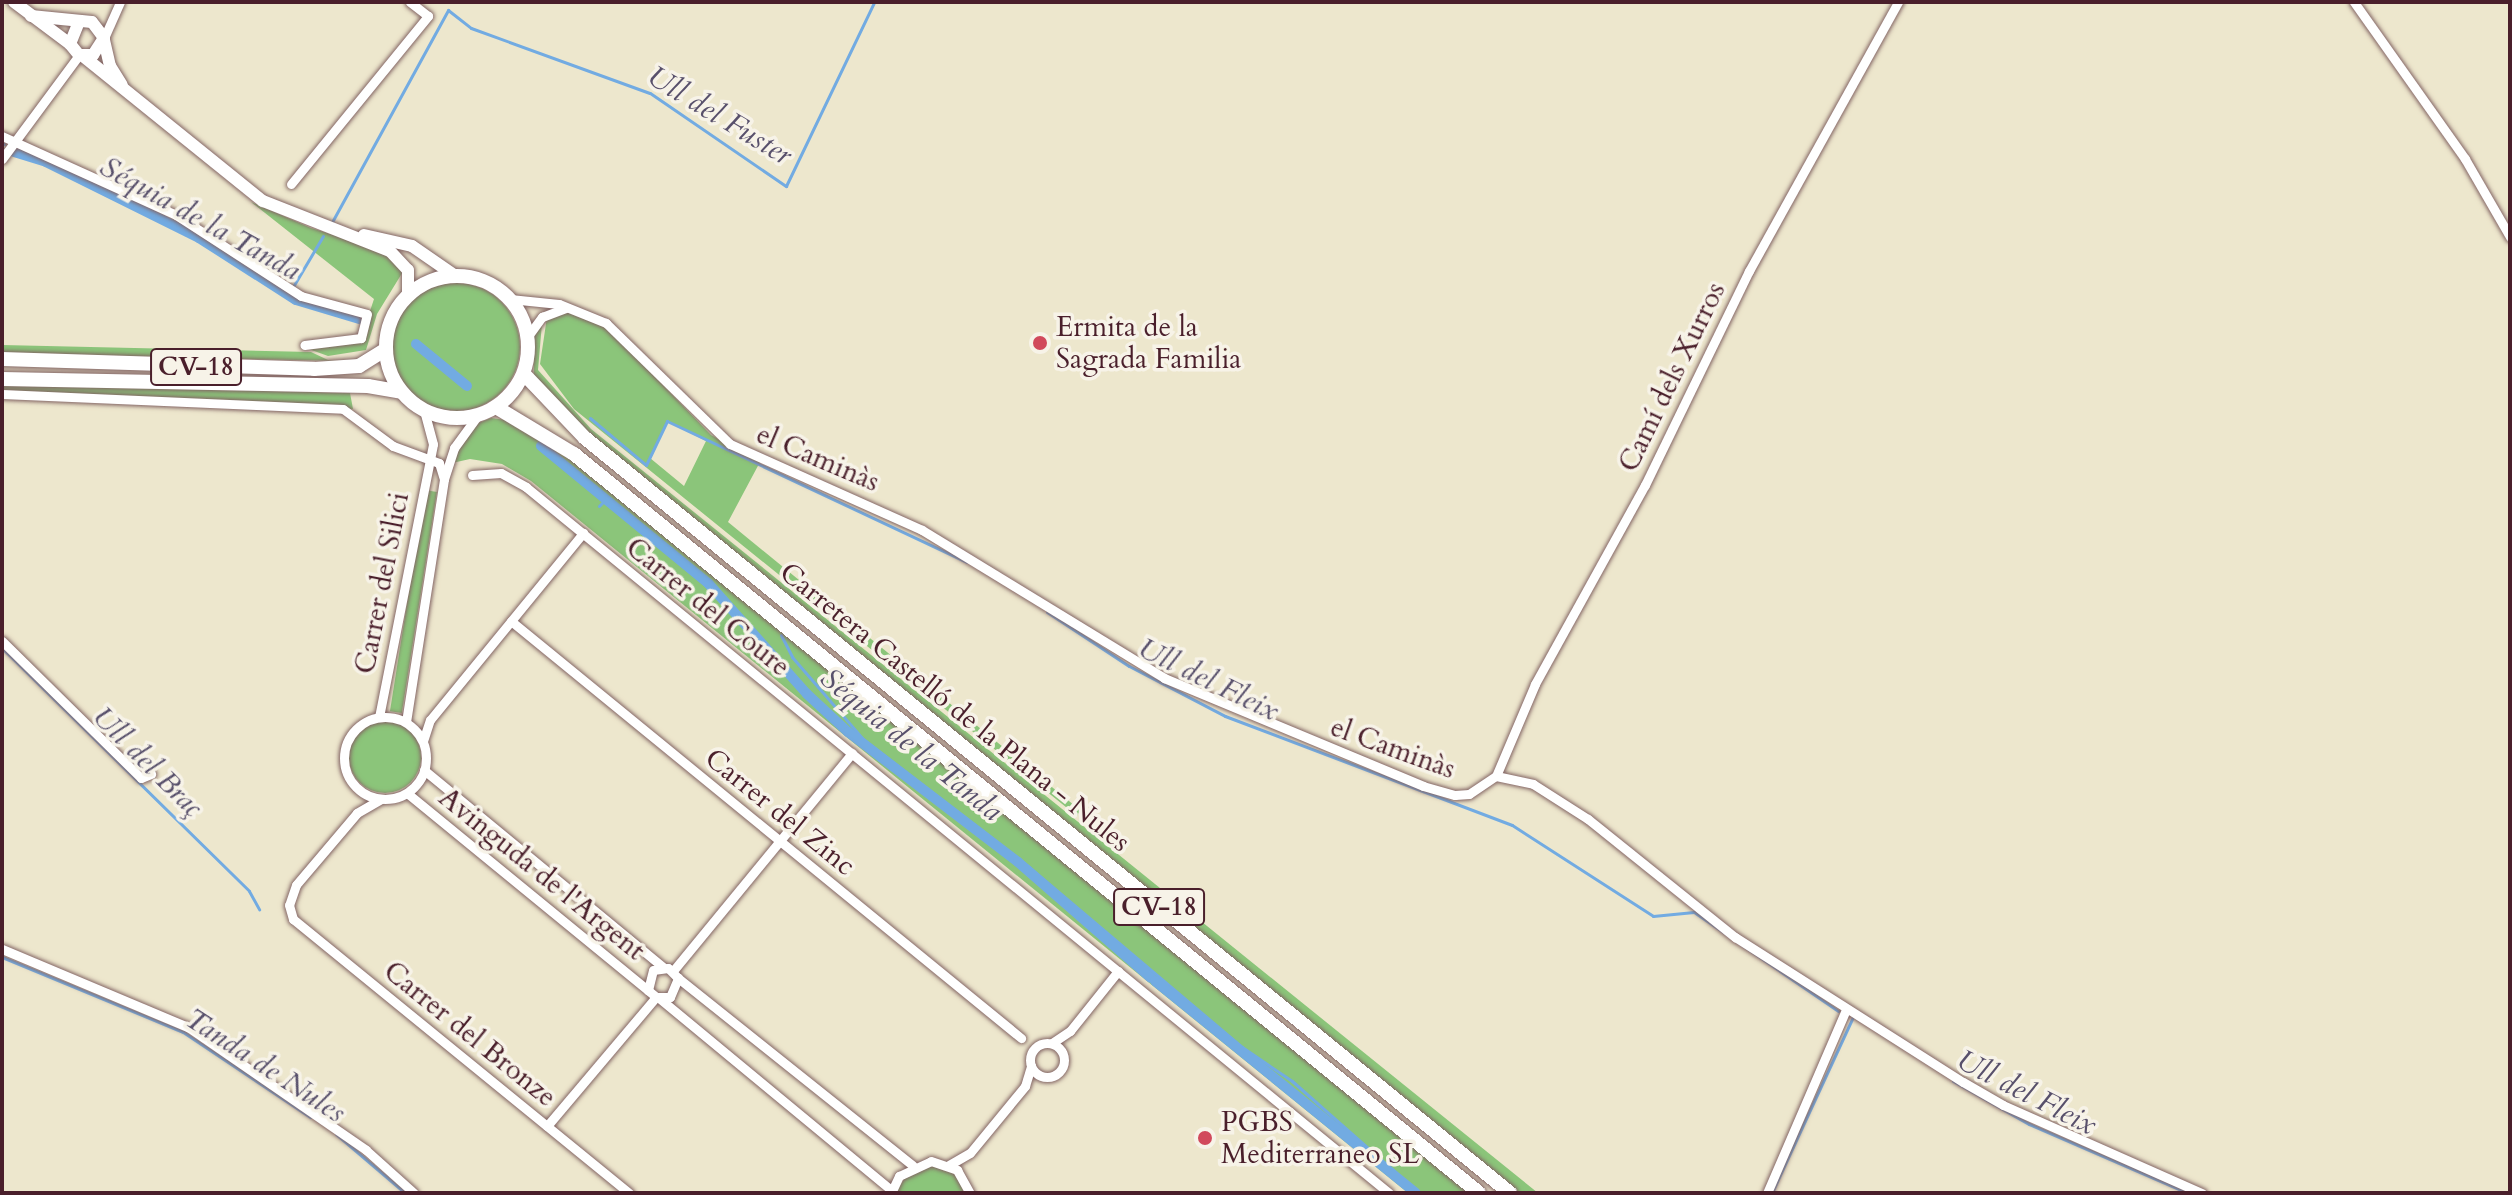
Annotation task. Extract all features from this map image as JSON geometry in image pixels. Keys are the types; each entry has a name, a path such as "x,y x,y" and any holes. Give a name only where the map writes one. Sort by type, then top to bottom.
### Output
{"main road":[{"path":"14,2 75,54 263,201 295,218 350,234 398,257 408,270 408,294 389,323 385,350 401,392 424,411 450,418 478,415 496,407 524,374 528,336 510,299 484,281 454,275 392,238 350,234"},
{"path":"31,16 85,23 104,39 110,66 134,99"},
{"path":"75,54 85,23"},
{"path":"75,54 101,49 104,39"},
{"path":"408,294 454,275"},
{"name":"CV-18","path":"2,359 314,369 359,366 385,350"},
{"name":"Carretera Castelló de la Plana - Nules","path":"524,374 585,438 1510,1193"},
{"name":"CV-18","path":"2,379 368,386 401,392"},
{"name":"Carretera Castelló de la Plana - Nules","path":"496,407 574,454 1479,1193"}],"street":[{"path":"291,184 428,16 410,2"},
{"name":"Camí dels Xurros","path":"1496,776 1535,684 1645,485 1749,271 1898,2"},
{"path":"2354,2 2465,159 2510,237"},
{"path":"85,23 117,6"},
{"path":"104,39 117,6"},
{"path":"2,159 75,54"},
{"path":"2,136 176,215 301,296 367,314 361,338 304,345"},
{"name":"el Caminàs","path":"510,299 569,308 606,323 629,341 690,410 730,444 922,530 1164,678 1423,786 1469,794 1496,776 1533,784 1588,819 1735,937 1846,1010 2003,1105 2202,1193"},
{"path":"528,336 542,317 569,308"},
{"path":"2,394 343,409 412,456 429,458"},
{"name":"Carrer del Silici","path":"379,717 434,436 424,411"},
{"name":"Carrer del Silici","path":"409,724 444,479 454,448 478,415"},
{"path":"412,456 424,481"},
{"name":"Carrer del Silici","path":"429,458 439,463 444,479"},
{"name":"Carrer del Coure","path":"472,475 501,473 583,533 1389,1193"},
{"path":"357,813 381,799 407,793 424,770 423,741 430,720 583,533"},
{"name":"Carrer del Zinc","path":"511,621 1021,1038 1038,1045"},
{"path":"2,641 141,778 151,774"},
{"path":"381,799 360,790 346,769 347,741 366,721 379,717 409,724 430,720"},
{"path":"409,724 423,741"},
{"path":"671,972 852,753"},
{"name":"Avinguda de l'Argent","path":"424,770 912,1165"},
{"path":"357,813 360,790"},
{"name":"Avinguda de l'Argent","path":"407,793 891,1192"},
{"name":"Carrer del Bronze","path":"357,813 296,885 289,905 293,919 629,1193"},
{"path":"2,949 188,1027 366,1150 414,1193"},
{"path":"654,995 653,970 671,972"},
{"path":"1025,1086 1031,1066 1030,1055 1038,1045 1052,1043 1070,1031 1118,971"},
{"path":"547,1126 654,995 677,989 671,972"},
{"path":"1767,1193 1846,1010"},
{"path":"949,1165 970,1153 1025,1086 1062,1068 1062,1052 1070,1031"},
{"name":"Carrer del Zinc","path":"1021,1038 1030,1055"},
{"path":"1052,1043 1062,1052"},
{"path":"1031,1066 1043,1076"},
{"path":"963,1177 970,1153"},
{"path":"891,1192 912,1165 931,1161 949,1165 963,1177 970,1193"}],"green space":[{"path":"251,202 311,228 382,250 404,270 377,314 366,350 328,356 306,348 361,338 374,299"},
{"path":"456,283 481,287 502,301 516,322 520,347 516,372 502,393 481,407 456,411 431,407 410,393 396,372 392,347 396,322 410,301 431,287"},
{"path":"568,310 605,325 711,435 760,462 728,522 1080,810 1077,816 574,409 540,364 547,317","holes":["667,421 706,441 684,486 650,458"]},
{"path":"542,323 538,370 591,429 1538,1193 1519,1193 577,425 534,377 533,338"},
{"path":"2,345 311,352 328,360 352,361 2,355"},
{"path":"2,384 350,393 353,409 2,390"},
{"path":"491,418 513,421 546,439 1472,1193 1408,1193 531,481 502,464 470,459 452,463 459,443 476,424"},
{"path":"425,490 437,492 402,713 390,711"},
{"path":"385,721 405,727 415,737 421,757 415,777 405,787 385,793 365,787 355,777 349,757 355,737 365,727"},
{"path":"931,1164 953,1172 966,1193 895,1193 909,1172"}],"waterway":[{"name":"Ull del Fuster","path":"332,222 448,10 471,28 650,93 786,186 874,2"},
{"name":"Séquia de la Tanda","path":"20,151 39,158"},
{"name":"Séquia de la Tanda","path":"14,152 46,162 199,238 296,300 366,321"},
{"name":"Séquia de la Tanda","path":"90,181 207,244"},
{"name":"Ull del Fuster","path":"294,285 323,236"},
{"name":"Séquia de la Tanda","path":"416,344 467,386"},
{"name":"Ull del Fleix","path":"590,418 646,465 667,421 966,562"},
{"name":"Séquia de la Tanda","path":"541,446 709,584 807,694 848,732 1018,862 1151,978"},
{"name":"Séquia de la Tanda","path":"599,506 604,501 703,583 808,695"},
{"name":"Ull del Fleix","path":"1047,612 1129,666 1225,716 1512,825 1653,916 1694,912 1838,1011"},
{"path":"781,635 792,657 863,739 1029,867 1242,1047 1292,1081 1419,1193"},
{"name":"Ull del Braç","path":"2,648 249,891 259,909"},
{"name":"Tanda de Nules","path":"2,957 183,1032 310,1117"},
{"name":"Séquia de la Tanda","path":"1155,981 1416,1193"},
{"path":"1773,1190 1853,1017"},
{"name":"Ull del Fleix","path":"1953,1081 2029,1124 2188,1193"},
{"name":"Tanda de Nules","path":"336,1134 405,1193"}],"place":[{"name":"Ermita de la Sagrada Familia","path":"1040,343"},
{"name":"PGBS Mediterraneo SL","path":"1205,1138"}]}
